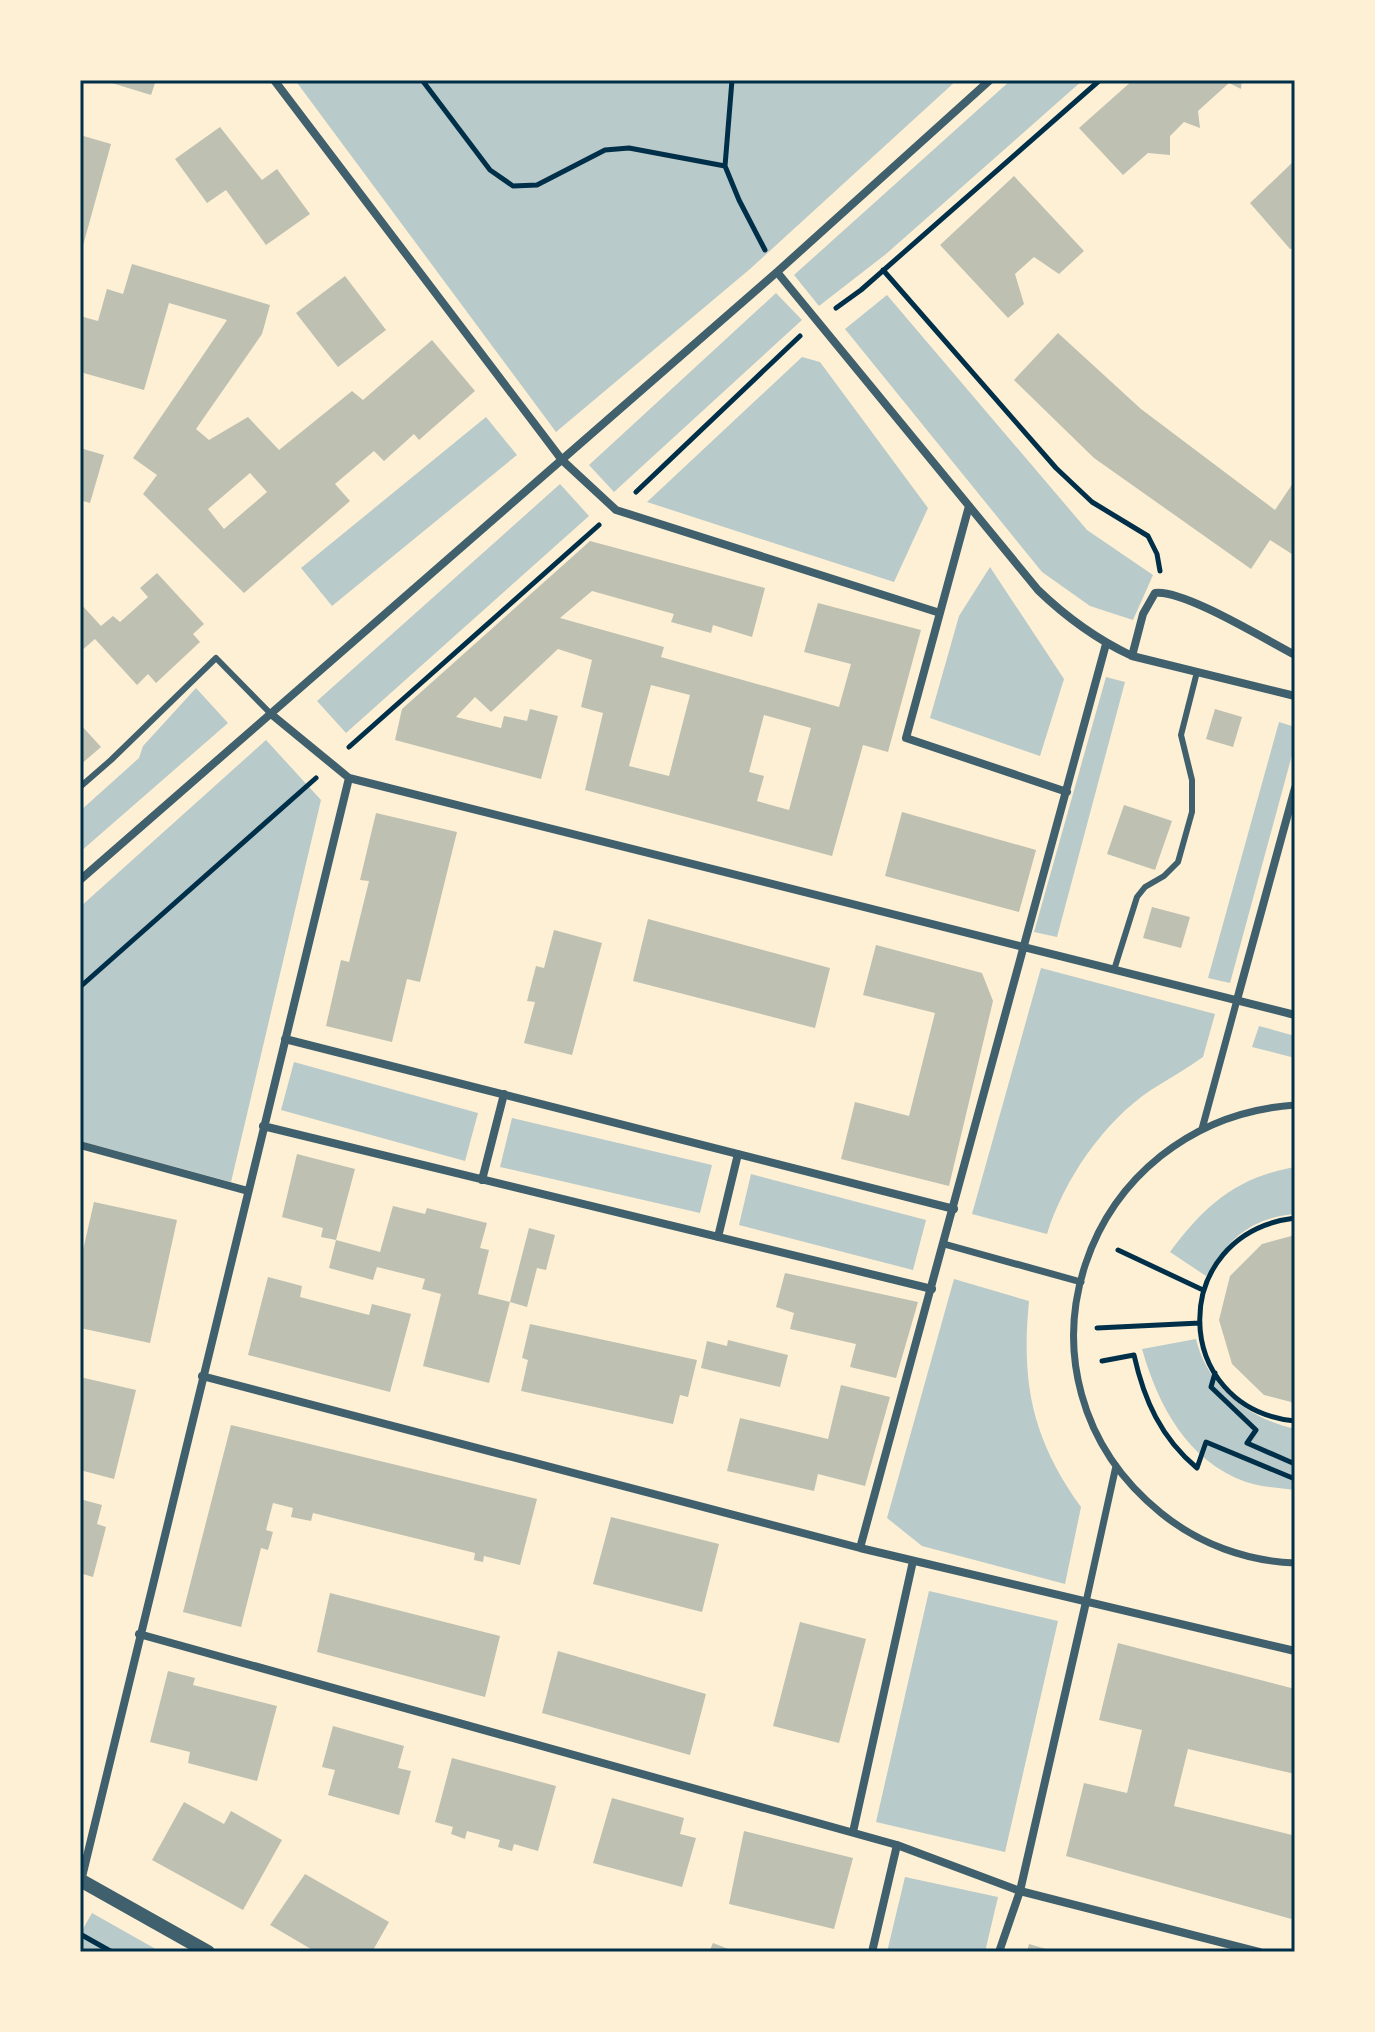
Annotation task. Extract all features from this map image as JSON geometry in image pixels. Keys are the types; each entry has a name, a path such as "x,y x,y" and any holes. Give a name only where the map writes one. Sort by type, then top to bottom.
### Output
{"street":[{"path":"274,80 562,460 616,510 940,613"},
{"path":"80,880 777,272 990,80"},
{"path":"777,272 1038,590 1061,612 1106,644 1132,656 1295,696"},
{"path":"969,506 906,738 1067,792"},
{"path":"1132,656 1148,603 1155,593 1164,592 1185,598 1295,655"},
{"path":"860,1548 1106,644"},
{"path":"271,714 349,778 1295,1015"},
{"path":"208,1952 80,1881 349,778"},
{"path":"1202,1129 1295,788"},
{"path":"285,1039 954,1209"},
{"path":"482,1180 504,1094"},
{"path":"1295,1105 1250,1111 1202,1129 1166,1151 1143,1170 1113,1207 1095,1239 1081,1282 1075,1329 1077,1365 1087,1410 1116,1466 1139,1494 1185,1531 1242,1555 1295,1563"},
{"path":"263,1126 932,1289"},
{"path":"80,1145 248,1191"},
{"path":"718,1237 738,1154"},
{"path":"944,1244 1081,1282"},
{"path":"202,1376 860,1548 1295,1651"},
{"path":"999,1952 1020,1891 1116,1466"},
{"path":"853,1832 913,1561"},
{"path":"139,1634 853,1832 1020,1891 1259,1952"},
{"path":"872,1952 897,1845"}],"lane":[{"path":"80,787 216,658 271,714"},
{"path":"1114,970 1137,897 1145,887 1164,876 1178,862 1192,812 1192,780 1181,735 1197,672"}],"path":[{"path":"422,80 490,170 513,186 537,185 605,150 629,148 725,166"},
{"path":"732,80 725,166 739,200 777,272"},
{"path":"80,987 616,510 790,344 883,270 1100,80"},
{"path":"883,270 1056,468 1092,502 1148,536 1157,554 1164,592"},
{"path":"1295,1218 1263,1225 1239,1238 1216,1263 1203,1290 1200,1323 1207,1359 1224,1386 1247,1406 1276,1419 1295,1421"},
{"path":"1095,1239 1203,1290"},
{"path":"1075,1329 1200,1323"},
{"path":"1077,1365 1134,1355 1144,1393 1166,1436 1197,1468 1206,1442 1295,1479"},
{"path":"1215,1373 1211,1387 1256,1430 1247,1443 1295,1464"},
{"path":"80,1934 112,1952"}],"shaded area":[{"path":"295,80 957,80 750,269 556,432"},
{"path":"1011,80 1083,80 886,254 819,306 794,275"},
{"path":"776,293 802,320 614,492 589,465"},
{"path":"887,295 1087,530 1153,575 1133,620 1090,606 1042,572 845,329"},
{"path":"802,357 820,362 928,508 894,582 647,502"},
{"path":"486,417 517,455 332,606 301,568"},
{"path":"560,484 589,516 346,733 317,701"},
{"path":"990,567 1064,679 1040,756 930,718 959,616"},
{"path":"1106,677 1125,682 1057,937 1034,932"},
{"path":"196,688 228,723 80,852 80,811 139,758 143,746"},
{"path":"1279,722 1295,727 1295,744 1230,983 1208,978"},
{"path":"266,740 321,800 231,1182 80,1141 80,907"},
{"path":"1041,968 1215,1014 1203,1057 1133,1103 1101,1135 1064,1193 1047,1234 972,1214"},
{"path":"1259,1026 1295,1036 1295,1058 1252,1047"},
{"path":"294,1062 478,1113 465,1161 281,1110"},
{"path":"512,1118 712,1165 700,1213 500,1167"},
{"path":"1295,1167 1295,1214 1265,1220 1242,1233 1206,1276 1170,1252 1196,1221 1224,1196 1256,1178"},
{"path":"751,1174 926,1220 913,1270 739,1225"},
{"path":"954,1279 1029,1301 1027,1358 1034,1409 1051,1458 1081,1507 1065,1584 922,1546 887,1518"},
{"path":"1196,1339 1210,1372 1232,1398 1261,1417 1295,1429 1295,1490 1252,1484 1225,1473 1207,1460 1178,1429 1157,1390 1142,1349"},
{"path":"929,1591 1058,1621 1005,1852 876,1822"},
{"path":"905,1877 998,1897 985,1952 887,1952"},
{"path":"92,1913 161,1952 80,1952 80,1934"}],"building":[{"path":"102,80 156,80 151,95"},
{"path":"1133,80 1242,80 1241,89 1229,83 1198,111 1200,128 1184,122 1170,136 1170,155 1148,153 1123,175 1079,128"},
{"path":"220,127 262,180 277,169 310,214 266,245 226,190 207,203 175,159"},
{"path":"80,135 111,144 81,253 80,253"},
{"path":"1295,160 1295,248 1290,249 1250,203"},
{"path":"1014,176 1084,251 1059,274 1034,257 1015,274 1024,304 1008,318 940,245"},
{"path":"132,264 270,305 262,334 196,429 209,440 248,417 279,450 352,391 363,400 432,340 475,391 419,440 414,434 384,461 374,451 335,484 350,501 244,593 143,494 157,475 133,458 227,320 169,303 144,390 80,372 80,316 98,321 107,289 123,294","holes":["250,473 267,492 224,529 208,509"]},
{"path":"345,276 386,330 338,367 296,313"},
{"path":"1058,333 1141,409 1275,510 1295,480 1295,556 1270,540 1251,569 1094,458 1014,380"},
{"path":"80,448 104,455 90,503 80,500"},
{"path":"590,541 765,588 752,637 713,625 711,633 671,622 674,614 592,591 560,618 664,647 661,657 839,707 851,664 804,652 818,603 921,630 888,752 863,745 832,856 585,790 603,713 581,707 592,660 558,649 491,712 475,697 456,717 501,728 504,716 527,721 530,709 558,716 541,779 395,740 402,709","holes":["651,685 690,695 669,776 629,766","764,715 811,728 789,810 757,801 764,776 749,772"]},
{"path":"157,573 204,624 193,634 200,642 156,683 148,674 137,685 95,639 80,652 80,603 101,626 113,616 120,622 148,597 140,588"},
{"path":"1215,709 1242,717 1233,747 1206,739"},
{"path":"80,724 101,747 80,765"},
{"path":"1124,805 1172,821 1155,870 1107,854"},
{"path":"902,812 1036,850 1019,912 885,876"},
{"path":"376,813 457,832 420,982 407,979 392,1042 326,1026 341,960 349,962 369,881 360,880"},
{"path":"1152,907 1190,917 1181,948 1143,938"},
{"path":"648,919 830,968 815,1028 633,981"},
{"path":"554,930 602,943 572,1055 524,1043 535,1002 527,1001 536,966 544,968"},
{"path":"876,945 982,973 993,1001 949,1186 841,1159 855,1102 909,1116 935,1013 863,995"},
{"path":"297,1154 355,1169 336,1240 321,1237 323,1228 282,1217"},
{"path":"94,1202 177,1220 150,1343 80,1328 80,1263"},
{"path":"393,1206 425,1214 427,1208 487,1223 480,1248 489,1250 478,1294 510,1302 489,1383 423,1366 441,1294 422,1289 425,1279 377,1267 373,1280 329,1268 336,1240 380,1252"},
{"path":"529,1228 555,1235 546,1270 537,1268 527,1307 510,1302"},
{"path":"1295,1235 1295,1403 1264,1395 1232,1364 1219,1320 1230,1276 1262,1244"},
{"path":"785,1273 918,1302 896,1378 850,1367 856,1344 790,1329 794,1313 776,1307"},
{"path":"268,1277 302,1286 300,1297 369,1315 372,1304 411,1314 390,1392 248,1355"},
{"path":"530,1324 697,1360 688,1397 680,1395 673,1424 521,1391 528,1360 522,1358"},
{"path":"728,1340 788,1355 780,1387 701,1368 707,1341 727,1346"},
{"path":"80,1377 136,1390 114,1479 80,1470"},
{"path":"841,1385 890,1397 865,1486 818,1474 814,1491 727,1471 740,1418 828,1439"},
{"path":"231,1425 537,1499 520,1565 484,1556 483,1562 474,1560 475,1553 313,1513 311,1521 291,1517 293,1508 273,1503 266,1530 273,1532 268,1550 261,1548 241,1627 183,1612"},
{"path":"80,1499 102,1505 97,1524 106,1527 93,1577 83,1574 81,1584"},
{"path":"611,1517 719,1544 702,1612 593,1584"},
{"path":"330,1593 500,1636 485,1697 317,1652"},
{"path":"800,1622 866,1639 839,1743 773,1726"},
{"path":"1118,1643 1295,1689 1295,1774 1188,1749 1174,1806 1292,1835 1295,1830 1295,1920 1066,1856 1084,1783 1127,1793 1142,1730 1099,1720"},
{"path":"558,1651 706,1694 690,1755 542,1713"},
{"path":"168,1671 195,1678 193,1685 277,1706 257,1781 188,1763 190,1752 150,1742"},
{"path":"333,1726 404,1746 398,1768 411,1771 399,1815 328,1795 335,1770 322,1767"},
{"path":"452,1758 556,1786 538,1851 514,1844 512,1851 498,1847 500,1840 467,1831 465,1839 451,1834 453,1827 435,1822"},
{"path":"612,1798 684,1818 680,1834 696,1838 682,1887 593,1863"},
{"path":"184,1802 224,1824 231,1811 282,1840 243,1910 152,1860"},
{"path":"744,1831 853,1858 834,1929 729,1904"},
{"path":"305,1874 389,1922 372,1952 316,1952 270,1925"},
{"path":"713,1943 736,1952 709,1952"},
{"path":"1029,1944 1053,1951 1053,1952 1027,1952"}]}
